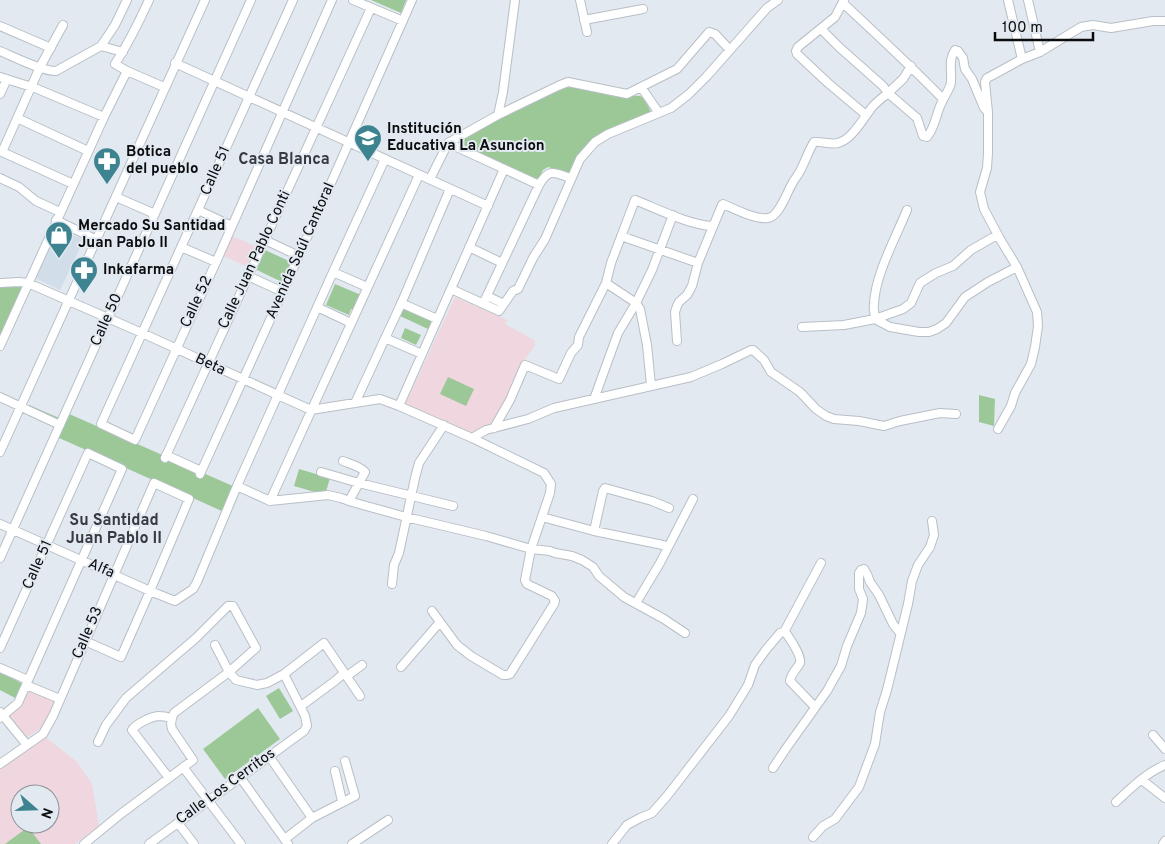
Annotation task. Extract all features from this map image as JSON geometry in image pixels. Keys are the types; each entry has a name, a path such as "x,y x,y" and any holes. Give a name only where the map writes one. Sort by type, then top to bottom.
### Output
{"street":[{"path":"0,51 40,67 56,71 101,46 115,25 127,0"},
{"path":"149,0 115,64 164,87"},
{"path":"0,452 205,0"},
{"name":"Calle 50","path":"0,558 251,0"},
{"name":"Calle 51","path":"134,440 101,424 293,0"},
{"name":"Calle 52","path":"134,440 216,262 332,0"},
{"path":"353,0 403,21"},
{"name":"Avenida Saúl Cantoral","path":"201,472 412,0"},
{"path":"498,115 503,92 515,0"},
{"path":"580,0 587,32"},
{"path":"450,289 498,311 513,292 518,289 533,258 545,239 580,159 594,142 608,134 671,108 707,76 767,8 778,0"},
{"path":"1008,0 1022,59"},
{"path":"1028,0 1040,52"},
{"path":"866,116 828,83 796,51 834,17 844,2 943,99"},
{"name":"Calle Juan Pablo Conti","path":"201,472 166,457 371,8"},
{"path":"584,20 643,9"},
{"path":"998,429 1031,364 1036,346 1038,326 1037,312 1017,267 997,235 984,209 980,192 987,168 988,112 985,82 987,78 1022,59 1040,52 1081,27 1093,24 1111,28 1153,21 1165,21"},
{"path":"63,25 40,67 1,152 73,184"},
{"path":"0,26 51,48"},
{"path":"821,29 917,118 923,136 929,135 951,82 950,66 955,50 963,58 965,68 972,79 984,108 988,112"},
{"path":"430,180 448,143 498,115 558,86 568,82 627,94 677,68 709,32 715,34 730,50"},
{"path":"101,46 123,52"},
{"path":"175,63 488,206"},
{"path":"677,341 675,312 679,302 692,286 698,263 721,206 723,204 751,215 772,217 783,203 814,142 829,144 844,141 852,134 874,106 903,79 911,66"},
{"path":"0,346 56,220 127,70"},
{"path":"0,94 3,78 32,86 104,116"},
{"path":"641,87 659,113"},
{"path":"17,118 88,151"},
{"path":"448,143 539,185"},
{"path":"385,159 237,486 270,500 328,496 341,498 406,517 582,560 624,598 636,603 685,633"},
{"path":"399,406 504,169"},
{"path":"483,304 544,176 553,172 571,178"},
{"path":"270,500 419,175"},
{"path":"0,178 19,187 36,201 60,212"},
{"path":"355,403 450,189"},
{"path":"116,196 155,214"},
{"path":"494,428 510,400 525,365 559,379 571,352 578,344 579,338 606,283 611,263 635,200 693,223 713,226"},
{"path":"198,210 232,226"},
{"path":"875,319 874,306 879,277 908,210"},
{"path":"594,399 618,333 636,303 652,270 673,215"},
{"path":"56,220 97,240"},
{"path":"802,327 844,325 875,319 902,309 912,303 920,283 936,273 953,266 971,250 997,235"},
{"path":"622,236 698,263"},
{"path":"264,240 299,256"},
{"path":"181,246 216,262"},
{"path":"469,247 502,263"},
{"path":"875,319 890,327 929,332 946,323 965,297 1017,267"},
{"path":"333,272 367,288"},
{"path":"248,276 283,292"},
{"name":"Beta","path":"0,283 19,282 28,284 142,333 311,410"},
{"path":"606,283 636,303 640,309 647,345 651,385"},
{"path":"487,296 504,304"},
{"path":"401,303 437,320"},
{"path":"317,307 351,323"},
{"path":"385,338 422,354"},
{"path":"472,438 486,430 528,419 554,408 691,377 752,350 764,360 771,372 800,392 816,409 826,416 884,426 940,413 956,414"},
{"path":"0,397 60,425"},
{"path":"311,410 380,399 444,425 544,473 550,484 550,493 531,549 525,577 526,582 552,596 555,601 510,674 506,676 468,654 457,645 432,611"},
{"path":"392,584 394,565 399,553 412,496 414,478 419,463 444,425"},
{"name":"Calle 51","path":"0,648 88,454 122,469 81,561"},
{"path":"343,462 364,470 349,501"},
{"path":"321,472 453,506"},
{"name":"Calle 53","path":"0,764 43,734 53,716 154,483 189,499 150,591"},
{"name":"Alfa","path":"0,524 175,601 198,582 237,486"},
{"path":"594,531 605,488 652,501 669,508"},
{"path":"636,603 660,563 693,500"},
{"path":"542,517 594,531 663,545"},
{"path":"813,837 823,826 835,819 858,787 875,744 880,712 887,690 912,581 918,565 930,547 934,535 932,521"},
{"path":"27,745 1,715 18,703 81,561"},
{"path":"612,844 627,825 652,813 668,796 729,716 748,685 756,665 765,651 780,633 784,632 821,563"},
{"path":"773,768 827,691 841,666 861,613 863,599 859,589 859,573 861,570 864,569 866,571 893,624 900,633"},
{"path":"85,641 121,657 150,591"},
{"path":"84,844 193,760 172,730 170,725 174,713 256,648 234,608 228,606 196,638 126,698 106,725 98,742"},
{"path":"401,667 440,622"},
{"path":"784,632 788,635 800,660 790,681 815,707"},
{"path":"215,645 228,672 236,680 257,685 267,683 284,674 324,644 360,696"},
{"path":"284,674 301,706 335,681 362,665"},
{"path":"0,668 60,699"},
{"name":"Calle Los Cerritos","path":"149,844 304,731 307,722 301,706"},
{"path":"169,778 132,730 134,727 159,716 172,718"},
{"path":"1153,735 1165,749"},
{"path":"269,756 312,818"},
{"path":"240,778 286,842 312,818 355,796 345,761"},
{"path":"1116,802 1153,770 1165,764"},
{"path":"184,767 240,844"},
{"path":"335,771 342,802"},
{"path":"1142,780 1165,798"},
{"path":"356,843 388,820"},
{"path":"178,822 194,844"}],"shaded area":[{"name":"Mercado Su Santidad Juan Pablo II","path":"58,228 84,240 60,290 35,278"},
{"path":"230,235 259,248 250,268 221,255"},
{"path":"455,297 507,320 505,324 534,340 535,345 523,362 508,398 493,424 474,435 405,405"},
{"path":"26,687 56,700 44,726 26,738 7,714"},
{"path":"44,736 77,762 92,784 99,826 75,844 0,844 0,770"}],"green space":[{"path":"371,0 406,0 401,13"},
{"path":"569,87 620,97 640,96 651,112 650,115 606,131 580,155 570,172 567,173 548,167 543,170 539,178 535,179 455,140 561,89"},
{"path":"265,250 291,262 282,282 255,269"},
{"path":"335,284 361,295 355,310 351,309 349,315 326,305"},
{"path":"23,286 0,337 0,287"},
{"path":"405,307 432,320 428,329 400,316"},
{"path":"405,328 421,335 416,345 401,338"},
{"path":"448,377 474,389 466,406 440,394"},
{"path":"979,395 995,399 994,426 979,422"},
{"path":"29,405 64,420 67,413 235,487 224,512 57,437 60,430 25,414"},
{"path":"299,469 330,478 325,495 294,486"},
{"path":"0,672 25,685 17,699 0,690"},
{"path":"279,688 293,711 280,719 266,696"},
{"path":"258,708 280,739 225,779 203,749"},
{"path":"19,834 33,834 41,844 5,844"}],"place":[{"name":"Institución Educativa La Asuncion","path":"368,162"},
{"name":"Botica del pueblo","path":"107,185"},
{"name":"Mercado Su Santidad Juan Pablo II","path":"59,259"},
{"name":"Inkafarma","path":"84,294"}],"district":[{"name":"Casa Blanca","path":"284,160"},
{"name":"Su Santidad Juan Pablo II","path":"114,530"}]}
